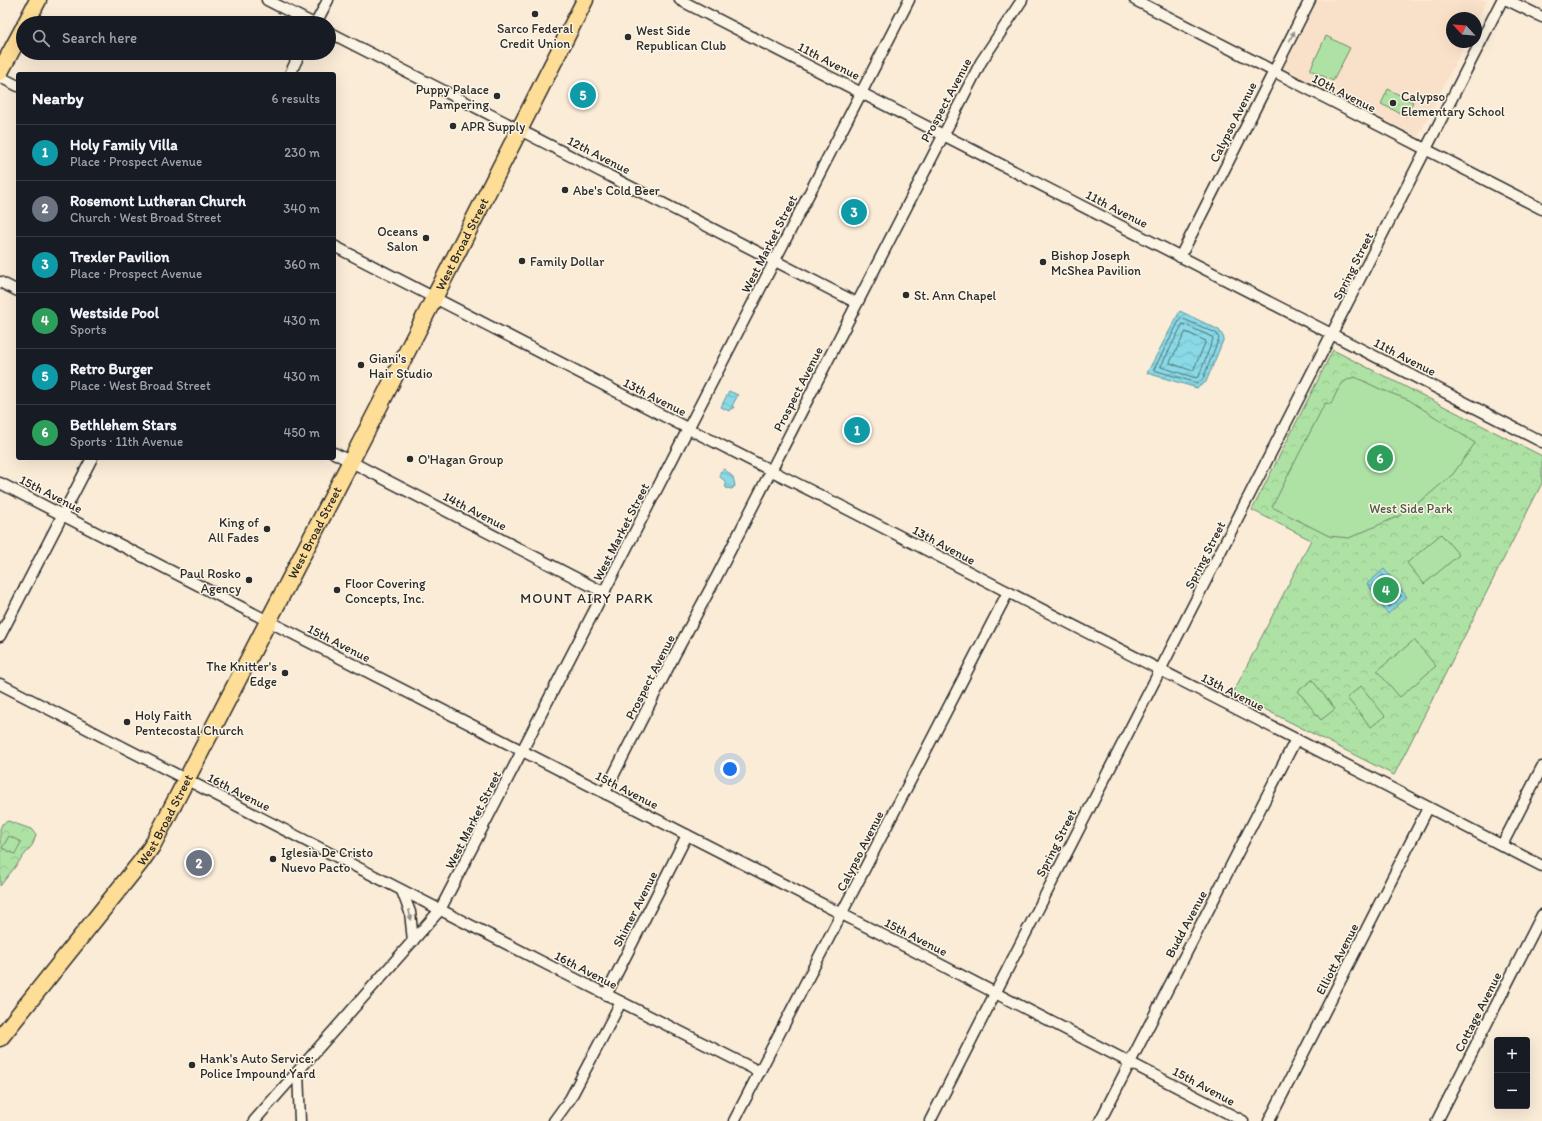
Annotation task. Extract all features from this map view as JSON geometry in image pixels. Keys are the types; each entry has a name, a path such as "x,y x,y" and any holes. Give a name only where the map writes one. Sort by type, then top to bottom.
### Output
{"main road":[{"path":"30,16 38,0"},
{"name":"West Broad Street","path":"0,1038 152,846 520,130 585,0"},
{"path":"0,72 16,41"}],"street":[{"path":"267,0 298,16"},
{"path":"320,16 328,0"},
{"name":"11th Avenue","path":"680,0 1542,442"},
{"name":"West Market Street","path":"254,1121 440,910 605,593 909,0"},
{"name":"Prospect Avenue","path":"606,794 607,788 660,684 771,471 942,135 981,62 1022,0"},
{"name":"10th Avenue","path":"1135,0 1542,209"},
{"name":"Calypso Avenue","path":"1180,257 1310,0"},
{"name":"Spring Street","path":"930,1121 994,992 1333,334 1502,0"},
{"path":"1507,0 1542,17"},
{"name":"12th Avenue","path":"336,36 857,303"},
{"path":"291,72 297,60"},
{"path":"0,77 16,85"},
{"name":"13th Avenue","path":"336,247 1542,866"},
{"path":"0,282 16,290"},
{"name":"14th Avenue","path":"336,454 605,593"},
{"path":"0,636 91,460"},
{"name":"15th Avenue","path":"0,483 1243,1121"},
{"name":"Calypso Avenue","path":"734,1121 1008,592"},
{"name":"16th Avenue","path":"0,684 402,891 760,1072"},
{"name":"Budd Avenue","path":"1100,1121 1129,1062 1296,740"},
{"path":"1502,846 1542,767"},
{"name":"Elliott Avenue","path":"1269,1121 1428,808"},
{"name":"Shimer Avenue","path":"606,994 687,835"},
{"path":"402,891 410,912 413,941"},
{"name":"Cottage Avenue","path":"1437,1121 1542,915"},
{"path":"554,1121 570,1099 621,1002"},
{"path":"298,1072 300,1121"}],"shaded area":[{"name":"Calypso Elementary School","path":"1318,0 1487,1 1481,12 1446,12 1446,48 1463,48 1418,137 1283,68"}],"green space":[{"path":"1326,36 1350,48 1333,81 1310,70"},
{"path":"1388,89 1413,102 1406,116 1381,104"},
{"name":"West Side Park","path":"1333,350 1542,456 1542,483 1394,775 1233,693 1311,540 1252,510"},
{"path":"1355,377 1380,389 1409,400 1475,443 1453,474 1426,497 1399,516 1349,538 1329,536 1272,507 1325,403 1331,404 1342,384"},
{"path":"1441,534 1459,555 1424,584 1407,563"},
{"path":"1414,640 1436,666 1400,697 1377,671"},
{"path":"1312,680 1335,709 1321,720 1298,691"},
{"path":"1361,686 1385,716 1371,727 1347,698"},
{"path":"8,821 31,829 36,835 33,844 0,886 0,829 2,824"},
{"path":"9,836 21,842 15,854 2,848"}],"water":[{"path":"1180,311 1219,330 1224,338 1206,382 1197,388 1147,373"},
{"path":"729,391 738,395 732,406 734,407 733,409 731,408 729,411 721,407"},
{"path":"724,469 733,477 735,486 732,489 726,488 725,481 720,477 720,472"},
{"path":"1384,569 1407,597 1388,614 1374,597 1376,595 1367,584"}],"place":[{"name":"Sarco Federal Credit Union","path":"535,14"},
{"name":"West Side Republican Club","path":"628,37"},
{"name":"Retro Burger","path":"583,95"},
{"name":"Puppy Palace Pampering","path":"497,96"},
{"name":"Calypso Elementary School","path":"1393,103"},
{"name":"APR Supply","path":"453,126"},
{"name":"Abe's Cold Beer","path":"565,190"},
{"name":"Trexler Pavilion","path":"854,212"},
{"name":"Oceans Salon","path":"426,238"},
{"name":"Family Dollar","path":"522,261"},
{"name":"Bishop Joseph McShea Pavilion","path":"1043,262"},
{"name":"St. Ann Chapel","path":"906,295"},
{"name":"Giani's Hair Studio","path":"361,365"},
{"name":"Holy Family Villa","path":"857,430"},
{"name":"Bethlehem Stars","path":"1380,458"},
{"name":"O'Hagan Group","path":"410,459"},
{"name":"King of All Fades","path":"267,529"},
{"name":"Paul Rosko Agency","path":"249,580"},
{"name":"Floor Covering Concepts, Inc.","path":"337,590"},
{"name":"Westside Pool","path":"1386,590"},
{"name":"The Knitter's Edge","path":"285,673"},
{"name":"Holy Faith Pentecostal Church","path":"127,722"},
{"name":"Iglesia De Cristo Nuevo Pacto","path":"273,859"},
{"name":"Rosemont Lutheran Church","path":"199,863"},
{"name":"Hank's Auto Service: Police Impound Yard","path":"192,1065"}],"district":[{"name":"MOUNT AIRY PARK","path":"587,598"}]}
